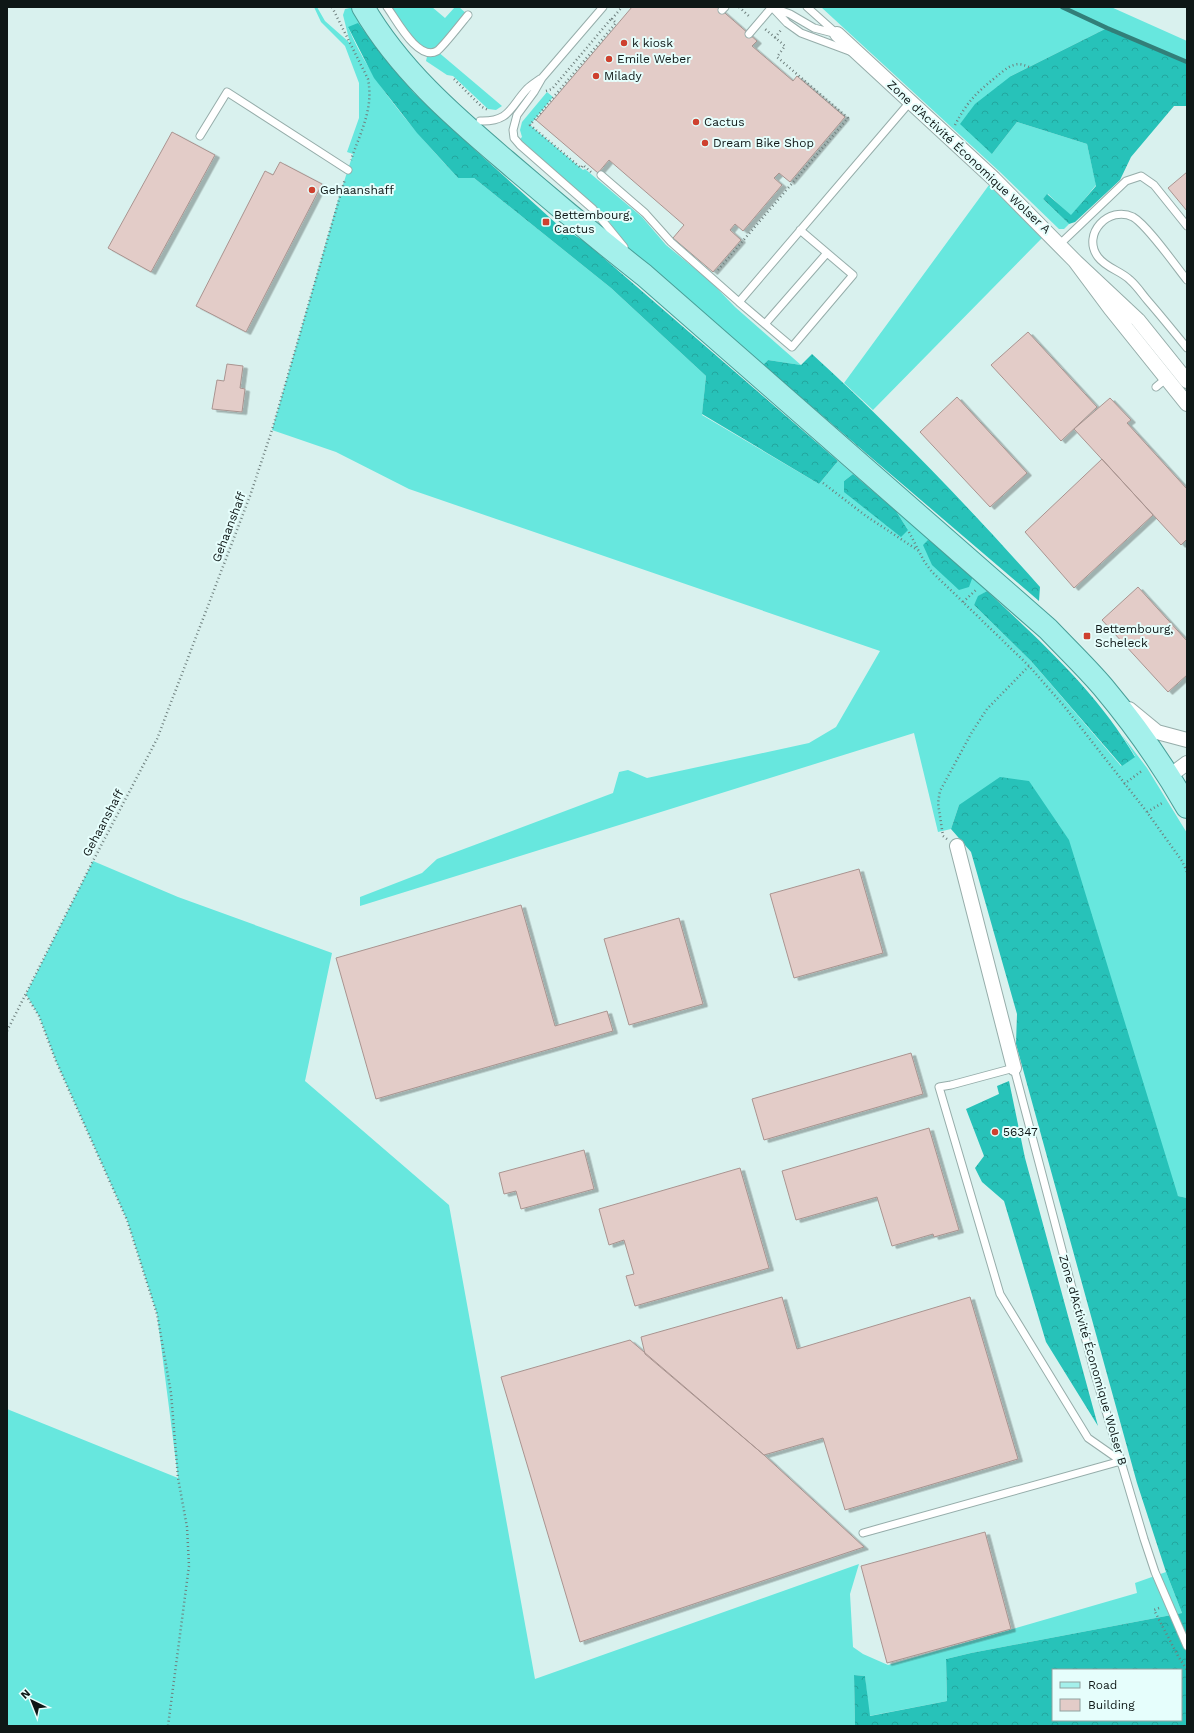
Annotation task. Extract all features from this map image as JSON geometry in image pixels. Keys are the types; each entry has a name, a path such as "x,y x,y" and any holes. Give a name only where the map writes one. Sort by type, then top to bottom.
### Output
{"main road":[{"path":"363,7 388,45 427,91 592,235 644,275 1048,629 1102,686 1138,732 1177,788"},
{"path":"379,7 408,49 428,71 486,117 588,214 644,275"},
{"path":"388,45 404,56 432,87 461,114 470,118 486,117"}],"street":[{"name":"Zone d'Activité Économique Wolser A","path":"836,34 861,55 994,179 1060,244 1075,261 1110,308 1161,383 1187,404"},
{"name":"Zone d'Activité Économique Wolser A","path":"1075,261 1138,320 1187,381"},
{"path":"1102,686 1157,732 1187,740"},
{"path":"1177,788 1187,763"},
{"path":"957,846 1014,1068"}],"lane":[{"path":"387,7 412,43 420,50 428,52 437,51 468,15"},
{"path":"603,7 542,78 534,92 517,115 514,122 514,138 593,209 644,275"},
{"path":"749,34 772,7"},
{"name":"Zone d'Activité Économique Wolser A","path":"772,7 790,14 814,28 836,34"},
{"name":"Zone d'Activité Économique Wolser A","path":"772,7 787,24 801,33 861,55"},
{"name":"Zone d'Activité Économique Wolser A","path":"807,7 836,34"},
{"path":"486,117 491,121 500,119 510,110 528,88 542,78"},
{"path":"200,136 226,92 348,170"},
{"path":"739,302 910,102"},
{"path":"601,175 645,213 670,242 792,347 853,275 800,230"},
{"path":"1060,244 1126,181 1141,176 1154,185 1187,226"},
{"path":"1187,280 1144,226 1134,217 1122,214 1110,216 1100,223 1094,234 1093,246 1098,257 1108,266 1130,279 1187,348"},
{"path":"766,324 827,253"},
{"path":"1161,383 1178,369"},
{"path":"1014,1068 939,1087 1000,1294 1088,1438 1121,1461"},
{"name":"Zone d'Activité Économique Wolser B","path":"1014,1068 1094,1371 1144,1539 1168,1602 1187,1646"},
{"path":"863,1533 1121,1461"}],"path":[{"name":"Gehaanshaff","path":"7,1030 157,739 253,489 272,430 348,170 366,120 370,92 368,79 332,7"},
{"path":"541,97 546,91 552,89 622,7"},
{"path":"712,277 848,118 777,57 785,46 739,7"},
{"path":"580,168 530,125 616,23 612,19"},
{"path":"775,38 783,29"},
{"path":"953,129 965,106 976,94 1015,64 1022,64 1029,67"},
{"path":"454,79 482,107 486,117"},
{"path":"823,483 866,516 919,551"},
{"path":"908,530 932,572 1029,666 1064,706 1147,812 1182,860 1187,872"},
{"path":"957,846 943,836 938,803 940,791 972,732 987,709 1029,666"},
{"path":"1124,784 1147,768"},
{"path":"1147,812 1177,788"},
{"path":"26,994 39,1016 56,1061 127,1220 157,1314 171,1392 178,1478 187,1528 189,1566 168,1726"},
{"path":"1168,1602 1154,1610 1187,1670"}],"shaded area":[{"path":"314,7 317,7 325,21 350,43 343,15 345,9 354,7 478,144 473,149 414,93 389,64 348,27 369,69 382,88 426,143 458,178 474,178 611,288 706,376 702,415 819,484 838,461 853,474 844,481 908,530 896,511 906,515 987,591 979,596 974,605 1031,661 1121,766 1135,756 1122,735 1147,768 1187,833 1187,1198 1178,1196 959,805 951,829 938,832 914,733 360,906 360,897 422,873 437,859 613,793 619,772 628,770 647,778 809,743 836,727 880,651 409,489 336,452 272,430 339,197 353,154 347,152 359,118 359,83 345,46 321,22"},
{"path":"387,7 432,7 445,18 455,7 459,7 468,15 437,51 502,106 496,110 488,109 453,76 447,75 426,61 428,52 420,50"},
{"path":"821,7 1111,7 1187,41 1187,62 1107,28 1011,76 992,154 1017,122 1087,144 1096,185 1071,216 1048,194 1043,199 1069,224 1064,229 1059,229 1000,172"},
{"path":"547,92 553,97 530,125 642,217 666,245 710,281 735,307 801,365 768,360 763,365 648,267 626,245 607,219 595,206 522,142 520,139 522,137 520,130 522,122"},
{"path":"989,185 1042,238 873,410 844,383"},
{"path":"93,861 178,897 332,953 305,1081 449,1205 535,1679 859,1564 850,1594 853,1647 863,1654 888,1665 1137,1593 1135,1583 1166,1572 1182,1613 946,1659 947,1701 869,1716 865,1676 854,1675 855,1726 7,1726 7,1409 178,1478 157,1314 127,1220 56,1061 39,1016 26,994"}],"green space":[{"path":"358,23 389,64 414,93 453,130 559,226 584,241 838,461 819,484 702,414 706,376 611,288 474,178 458,178 417,133 374,78 348,27"},
{"path":"1107,28 1187,62 1187,106 1174,106 1131,157 1120,180 1075,222 1069,224 1043,199 1047,194 1071,215 1096,186 1087,144 1017,122 992,154 960,124 975,104 1011,76"},
{"path":"812,354 900,438 985,527 1040,587 1039,601 763,365 768,360 801,365"},
{"path":"853,474 896,511 908,530 901,537 844,492 844,481"},
{"path":"928,540 952,557 973,576 969,587 959,590 932,565 923,545"},
{"path":"987,591 1067,669 1086,690 1104,711 1135,757 1122,766 1031,661 974,605 978,596"},
{"path":"1000,777 1029,781 1069,840 1178,1196 1187,1198 1187,1726 855,1726 854,1675 865,1676 870,1716 947,1701 946,1659 1182,1613 1166,1572 1137,1483 1016,1044 1017,1014 971,852 951,829 959,805"},
{"path":"1009,1081 1025,1158 1098,1426 1046,1342 1004,1201 982,1182 975,1168 984,1156 966,1109 999,1094 997,1086"}],"building":[{"path":"632,7 718,7 757,41 752,46 793,81 797,76 845,117 790,182 779,173 774,178 782,185 743,231 735,224 730,230 741,240 713,272 673,238 684,225 609,160 598,173 536,120"},
{"path":"172,132 215,155 151,272 108,248"},
{"path":"280,162 322,184 246,332 196,306 265,171 273,175"},
{"path":"1187,172 1187,211 1168,188"},
{"path":"1028,332 1097,407 1061,441 991,365"},
{"path":"227,364 243,366 240,388 245,389 242,412 212,409 217,380 224,381"},
{"path":"957,397 1027,473 990,507 920,432"},
{"path":"1110,398 1131,420 1127,423 1187,489 1187,539 1181,545 1074,429"},
{"path":"1102,459 1153,515 1074,588 1025,532"},
{"path":"1138,587 1187,641 1187,675 1168,692 1102,620"},
{"path":"859,869 883,953 794,978 770,894"},
{"path":"521,905 555,1026 607,1011 613,1031 376,1099 336,958"},
{"path":"679,918 703,1004 629,1025 604,939"},
{"path":"911,1053 923,1094 764,1140 752,1099"},
{"path":"929,1128 959,1230 934,1237 933,1234 892,1246 877,1197 796,1220 782,1171"},
{"path":"584,1150 594,1189 521,1209 516,1191 504,1194 499,1173"},
{"path":"740,1168 769,1268 635,1306 626,1276 634,1274 624,1240 609,1245 599,1209"},
{"path":"782,1297 797,1349 970,1297 1018,1459 845,1510 823,1438 764,1455 645,1354 641,1337"},
{"path":"630,1340 764,1455 864,1547 580,1642 501,1377"},
{"path":"985,1532 1011,1629 887,1663 861,1566"}],"waterway":[{"path":"1062,7 1187,62"}],"place":[{"name":"k kiosk","path":"624,43"},
{"name":"Emile Weber","path":"609,59"},
{"name":"Milady","path":"596,76"},
{"name":"Cactus","path":"696,122"},
{"name":"Dream Bike Shop","path":"705,143"},
{"name":"Gehaanshaff","path":"312,190"},
{"name":"Bettembourg, Cactus","path":"546,222"},
{"name":"Bettembourg, Scheleck","path":"1087,636"},
{"name":"56347","path":"995,1132"}]}
